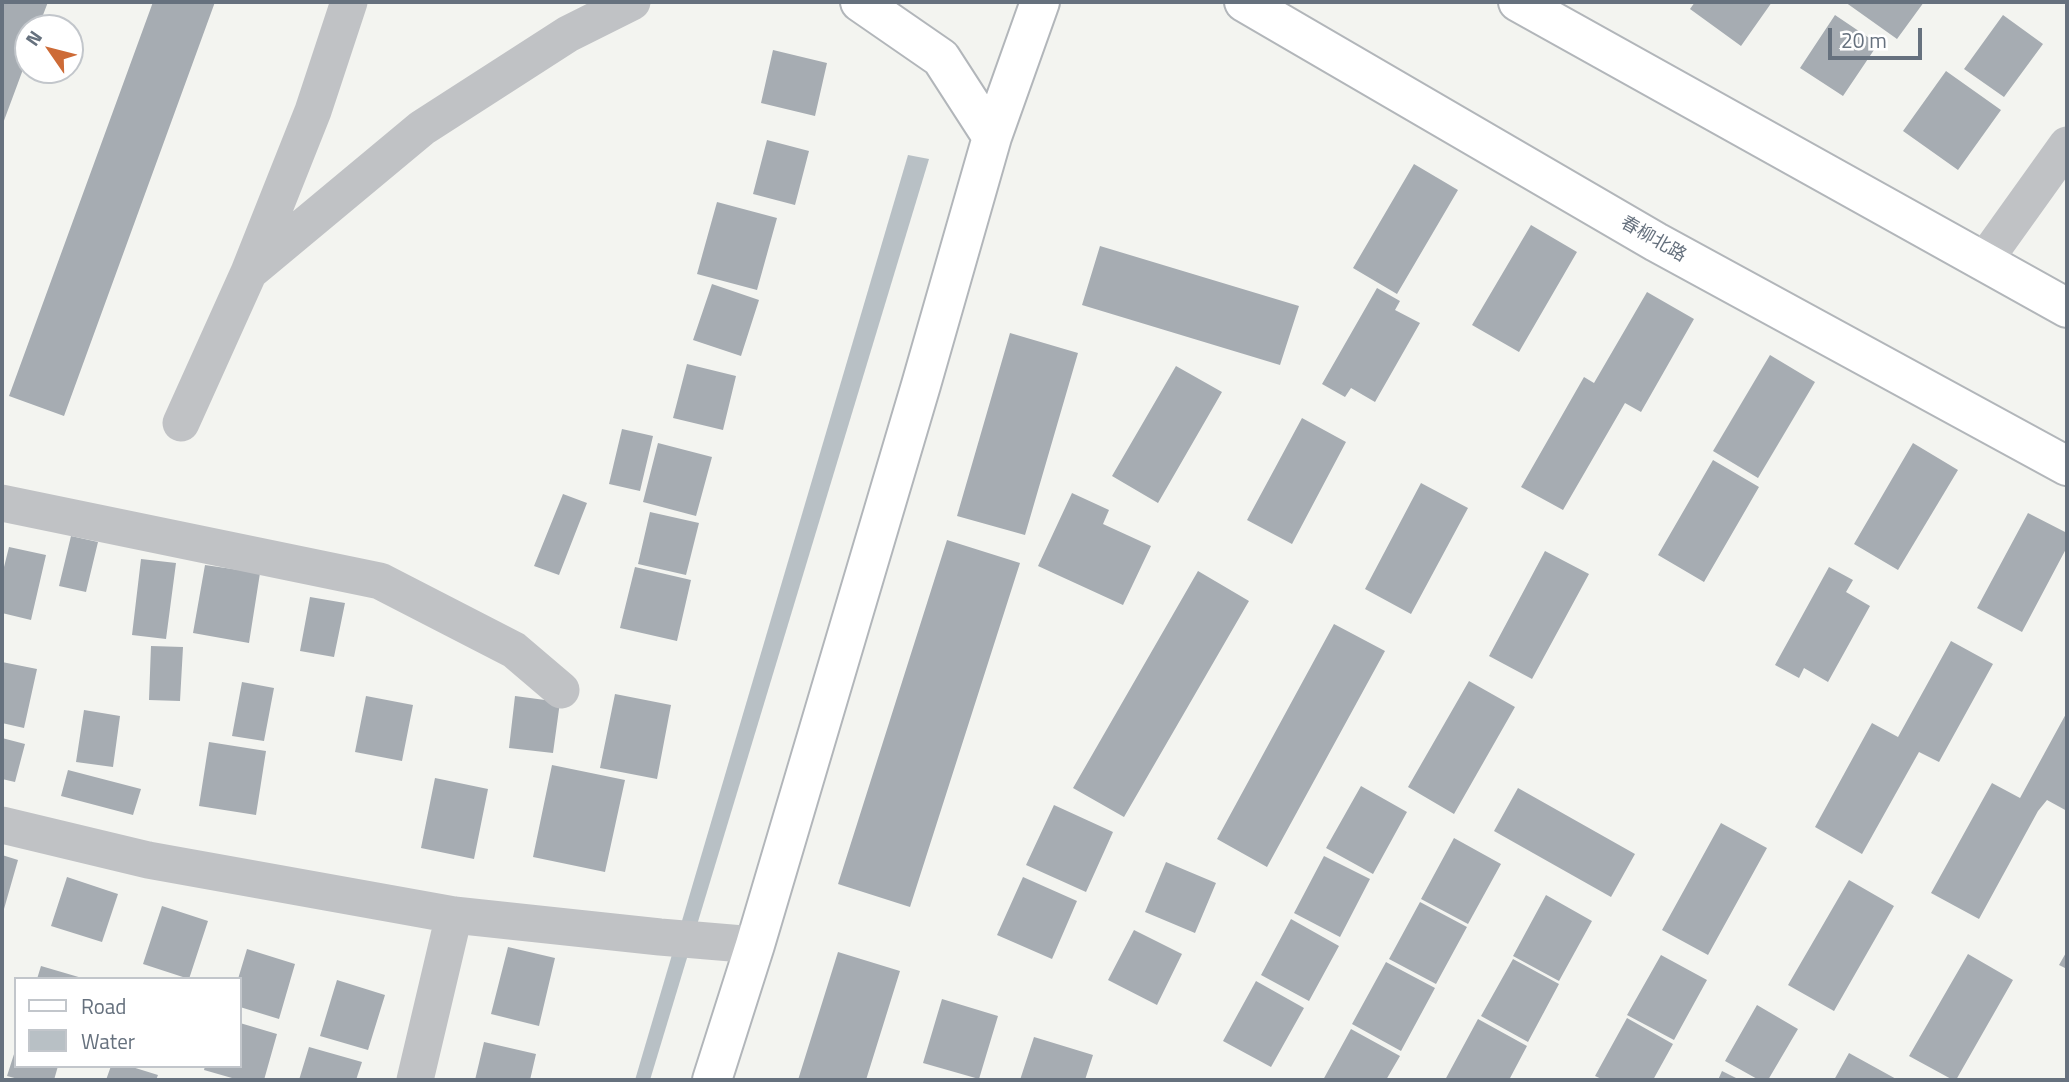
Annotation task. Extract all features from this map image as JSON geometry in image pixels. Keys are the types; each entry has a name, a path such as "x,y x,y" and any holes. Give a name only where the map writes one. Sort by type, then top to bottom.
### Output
{"street":[{"path":"181,424 249,272 313,111 349,2"},
{"path":"249,272 422,128 568,34 632,2"},
{"path":"860,2 941,58 992,137"},
{"path":"712,1080 745,944 921,385 992,137 1040,2"},
{"name":"春柳北路","path":"1244,2 1656,242 2067,466"},
{"path":"1518,2 2067,308"},
{"path":"1984,261 2067,145"},
{"path":"2,503 380,582 514,650 561,690"},
{"path":"2,825 148,860 454,915 745,944"},
{"path":"415,1080 454,915"}],"water":[{"path":"908,155 929,159 650,1080 635,1080"}],"building":[{"path":"2,2 48,2 43,14 14,14 14,84 18,84 2,126"},
{"path":"153,2 215,2 64,416 9,396"},
{"path":"1695,2 1772,2 1741,46 1690,9"},
{"path":"1845,2 1924,2 1897,39"},
{"path":"1835,15 1878,44 1843,96 1800,68"},
{"path":"2003,15 2043,44 2004,97 1964,69"},
{"path":"773,50 827,63 815,116 761,103"},
{"path":"1946,71 2001,110 1958,170 1903,131"},
{"path":"767,140 809,151 795,205 753,194"},
{"path":"1414,164 1458,190 1397,294 1353,268"},
{"path":"717,202 777,218 757,290 697,274"},
{"path":"1531,225 1577,252 1519,352 1472,325"},
{"path":"1100,246 1299,306 1280,365 1082,305"},
{"path":"712,284 759,300 741,356 693,340"},
{"path":"1377,288 1400,301 1395,310 1420,323 1375,402 1351,388 1345,397 1322,384"},
{"path":"1647,292 1694,319 1641,412 1625,403 1563,510 1521,487 1584,377 1594,383"},
{"path":"1010,333 1078,353 1025,535 957,516"},
{"path":"1770,355 1815,382 1758,478 1713,451"},
{"path":"687,364 736,376 723,430 673,418"},
{"path":"1176,366 1222,392 1158,503 1112,476"},
{"path":"1302,418 1346,442 1292,544 1247,520"},
{"path":"622,429 653,436 640,491 609,484"},
{"path":"658,443 712,457 696,516 643,502"},
{"path":"1913,443 1958,470 1898,570 1854,544"},
{"path":"1713,460 1759,487 1704,582 1658,555"},
{"path":"1421,483 1468,508 1411,614 1365,589"},
{"path":"1072,493 1109,510 1103,524 1151,546 1123,605 1038,566"},
{"path":"563,494 587,503 559,575 534,566"},
{"path":"650,512 699,523 686,575 638,564"},
{"path":"2028,513 2067,533 2067,547 2022,632 1977,608"},
{"path":"71,536 98,542 86,592 59,586"},
{"path":"947,540 1020,563 910,907 838,884"},
{"path":"9,547 46,555 31,620 2,613 2,575"},
{"path":"1545,551 1589,574 1532,679 1489,656"},
{"path":"141,559 176,563 166,639 132,635"},
{"path":"205,565 260,573 249,643 193,633"},
{"path":"635,567 691,580 677,641 620,628"},
{"path":"1829,567 1853,580 1846,592 1870,606 1828,682 1804,668 1799,678 1775,665"},
{"path":"1198,571 1249,601 1124,817 1073,788"},
{"path":"310,597 345,603 334,657 300,651"},
{"path":"1334,624 1385,651 1267,867 1217,839"},
{"path":"1951,641 1993,664 1939,762 1919,752 1862,854 1815,827 1872,723 1898,737"},
{"path":"151,646 183,647 180,701 149,700"},
{"path":"2,662 37,669 24,728 2,723"},
{"path":"1469,681 1515,707 1454,814 1408,787"},
{"path":"242,682 274,688 264,741 232,736"},
{"path":"615,694 671,705 657,779 600,768"},
{"path":"366,696 413,705 402,761 355,752"},
{"path":"515,696 560,702 553,753 509,748"},
{"path":"84,710 120,716 113,767 76,762"},
{"path":"2067,712 2067,811 2047,800 2038,811 1979,919 1931,893 1992,783 2020,798"},
{"path":"2,738 25,744 15,782 2,779"},
{"path":"209,742 266,751 256,815 199,806"},
{"path":"552,765 625,780 605,872 533,857"},
{"path":"68,770 141,789 133,815 61,796"},
{"path":"435,778 488,789 474,859 421,848"},
{"path":"1361,786 1407,812 1373,874 1326,848"},
{"path":"1518,788 1635,854 1611,897 1494,831"},
{"path":"1054,805 1113,832 1086,892 1026,865"},
{"path":"1721,823 1767,848 1708,955 1662,930"},
{"path":"1454,838 1501,864 1468,924 1421,899"},
{"path":"2,855 18,860 4,909 2,908"},
{"path":"1324,856 1370,879 1340,937 1294,913"},
{"path":"1166,862 1216,883 1195,933 1145,912"},
{"path":"67,877 118,894 102,942 51,926"},
{"path":"1023,877 1077,901 1052,959 997,935"},
{"path":"1849,880 1894,906 1834,1011 1788,985"},
{"path":"1546,895 1592,921 1559,981 1513,956"},
{"path":"1420,902 1467,927 1436,984 1389,959"},
{"path":"162,906 208,921 190,977 143,964"},
{"path":"1291,919 1339,946 1309,1001 1261,975"},
{"path":"1134,930 1182,954 1157,1005 1108,980"},
{"path":"508,947 555,958 539,1026 491,1014"},
{"path":"247,949 295,964 279,1019 242,1008 242,977 239,977"},
{"path":"2067,951 2067,969 2059,965"},
{"path":"838,952 900,971 866,1080 798,1080"},
{"path":"1968,954 2013,980 1956,1080 1953,1080 1909,1056"},
{"path":"1661,955 1707,980 1674,1040 1627,1015"},
{"path":"1513,959 1559,984 1528,1042 1481,1016"},
{"path":"1386,962 1435,988 1401,1051 1352,1024"},
{"path":"41,966 79,977 38,977"},
{"path":"337,980 385,995 368,1050 320,1036"},
{"path":"1256,981 1304,1008 1271,1067 1223,1041"},
{"path":"942,999 998,1016 979,1079 923,1063"},
{"path":"1757,1005 1798,1029 1768,1080 1759,1080 1725,1061"},
{"path":"1627,1018 1673,1044 1653,1080 1604,1080 1595,1076"},
{"path":"1478,1019 1527,1046 1509,1080 1445,1080"},
{"path":"242,1024 277,1034 264,1080 239,1080 204,1070 242,1068"},
{"path":"1351,1029 1400,1056 1386,1080 1323,1080"},
{"path":"1034,1037 1093,1055 1085,1080 1020,1080"},
{"path":"484,1042 536,1054 530,1080 475,1080"},
{"path":"309,1047 362,1062 356,1080 299,1080"},
{"path":"1849,1053 1898,1080 1834,1080"},
{"path":"14,1054 14,1068 57,1068 54,1080 22,1080 7,1076"},
{"path":"110,1068 135,1068 158,1075 156,1080 106,1080"},
{"path":"1722,1071 1740,1080 1718,1080"}]}
